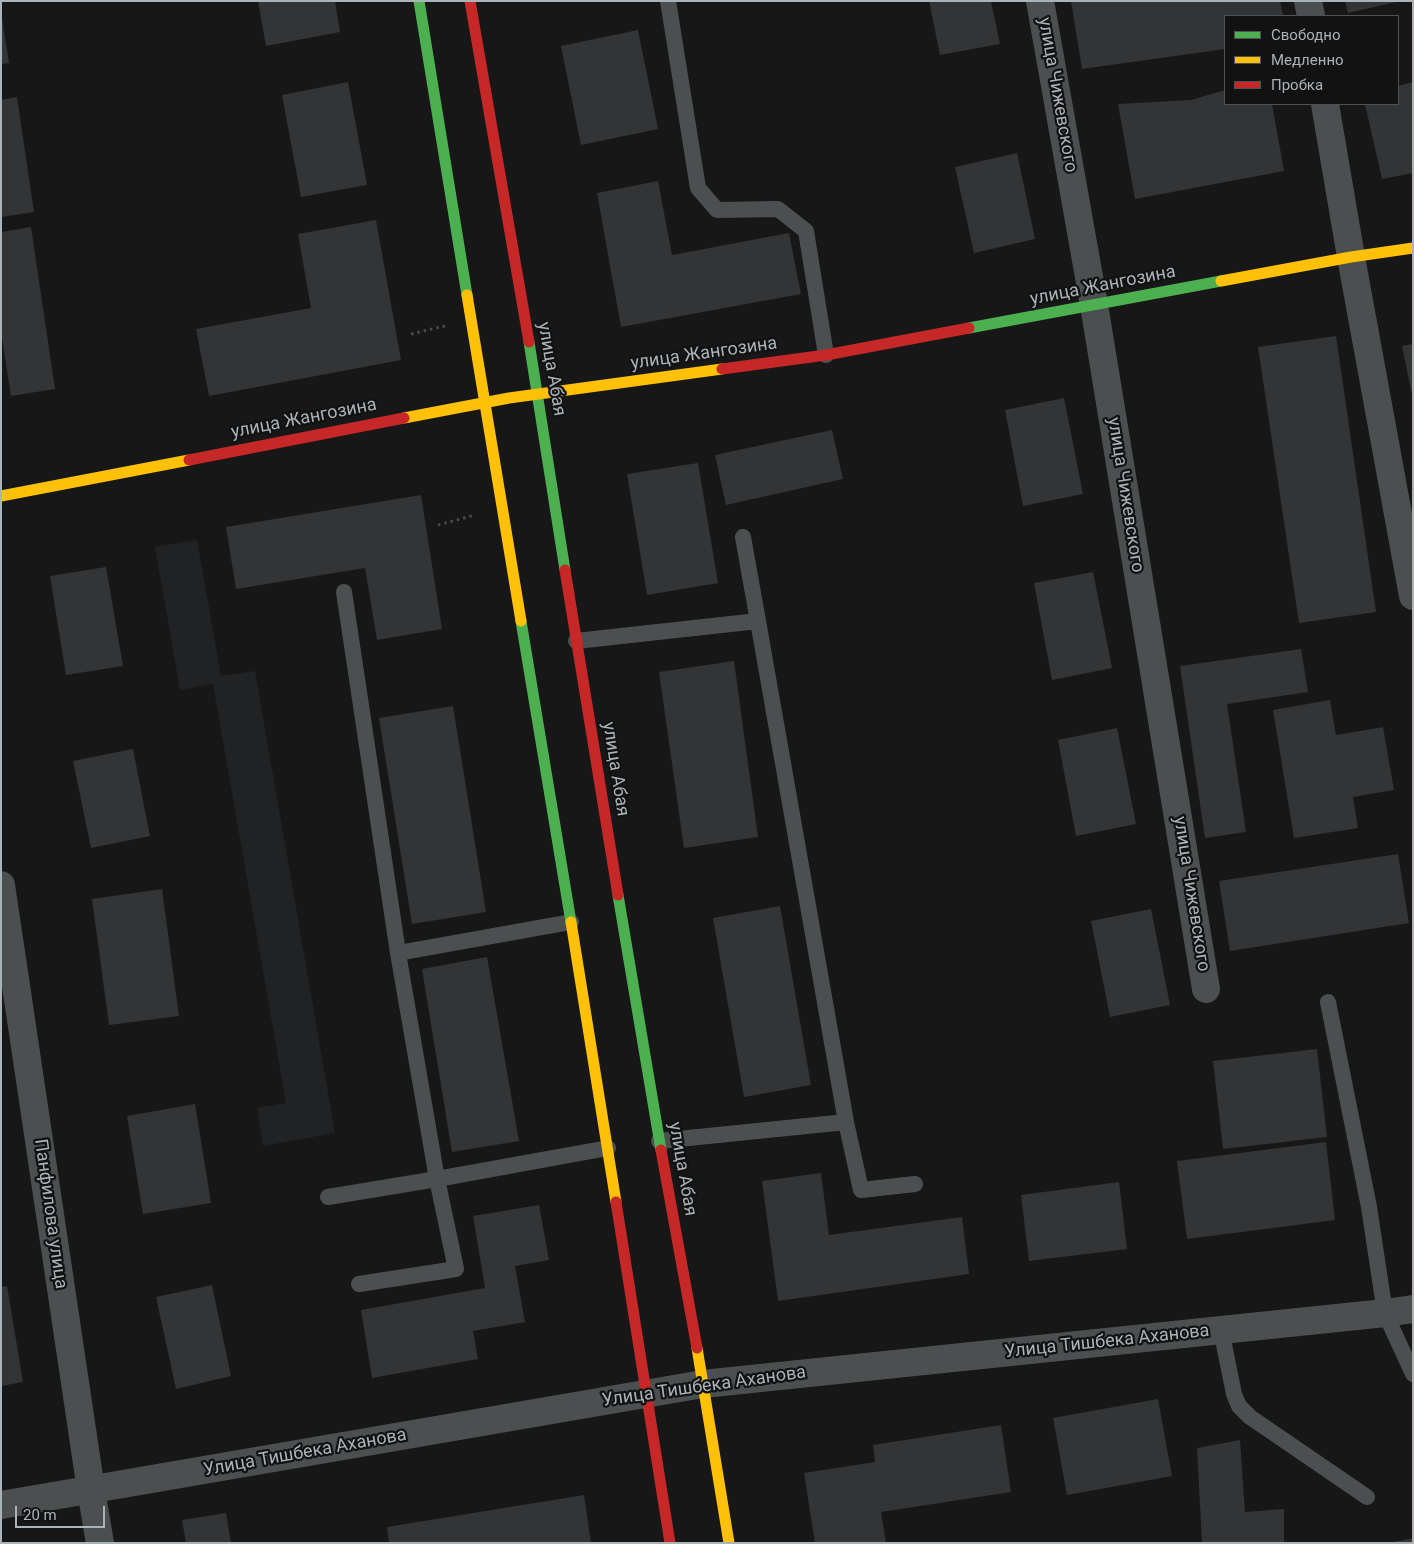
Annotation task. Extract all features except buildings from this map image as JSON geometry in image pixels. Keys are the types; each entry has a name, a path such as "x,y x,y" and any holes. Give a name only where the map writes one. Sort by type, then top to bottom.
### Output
{"main road":[{"path":"419,1 608,1148 670,1543"},
{"name":"улица Абая","path":"470,1 538,394 576,641 659,1140 703,1384 729,1543"},
{"name":"улица Жангозина","path":"1,496 485,402 826,355 1351,257 1413,248"}],"street":[{"name":"улица Чижевского","path":"1040,1 1094,305 1206,989"},
{"path":"1308,1 1311,15"},
{"path":"1325,105 1413,596"},
{"name":"Панфилова улица","path":"1,885 100,1543"},
{"name":"Улица Тишбека Аханова","path":"1,1505 703,1384 1385,1313 1413,1308"}],"lane":[{"path":"668,1 698,188 717,210 778,209 806,231 826,355"},
{"path":"743,537 846,1122 861,1190 915,1184"},
{"path":"344,592 398,953 437,1180 456,1269 359,1284"},
{"path":"576,641 758,621"},
{"path":"398,953 571,922"},
{"path":"1328,1002 1369,1206 1385,1313 1413,1374"},
{"path":"659,1140 846,1122"},
{"path":"328,1197 437,1180 608,1148"},
{"path":"1221,1330 1234,1394 1239,1406 1250,1417 1367,1497"}],"shaded area":[{"path":"197,540 221,676 255,671 335,1133 263,1146 257,1108 286,1103 213,684 180,690 155,547"}],"traffic: fast":[{"path":"419,1 467,295"},
{"path":"969,328 1221,281"},
{"path":"529,342 565,570"},
{"path":"521,621 571,922"},
{"path":"618,895 661,1150"}],"traffic: slow":[{"path":"1221,281 1351,257 1413,248"},
{"path":"467,295 521,621"},
{"path":"404,418 509,398 722,369"},
{"path":"1,496 189,460"},
{"path":"571,922 616,1202"},
{"path":"697,1348 729,1543"}],"traffic: jam":[{"path":"470,1 529,342"},
{"path":"722,369 826,355 969,328"},
{"path":"189,460 404,418"},
{"path":"565,570 618,895"},
{"path":"661,1150 697,1348"},
{"path":"616,1202 670,1543"}]}
